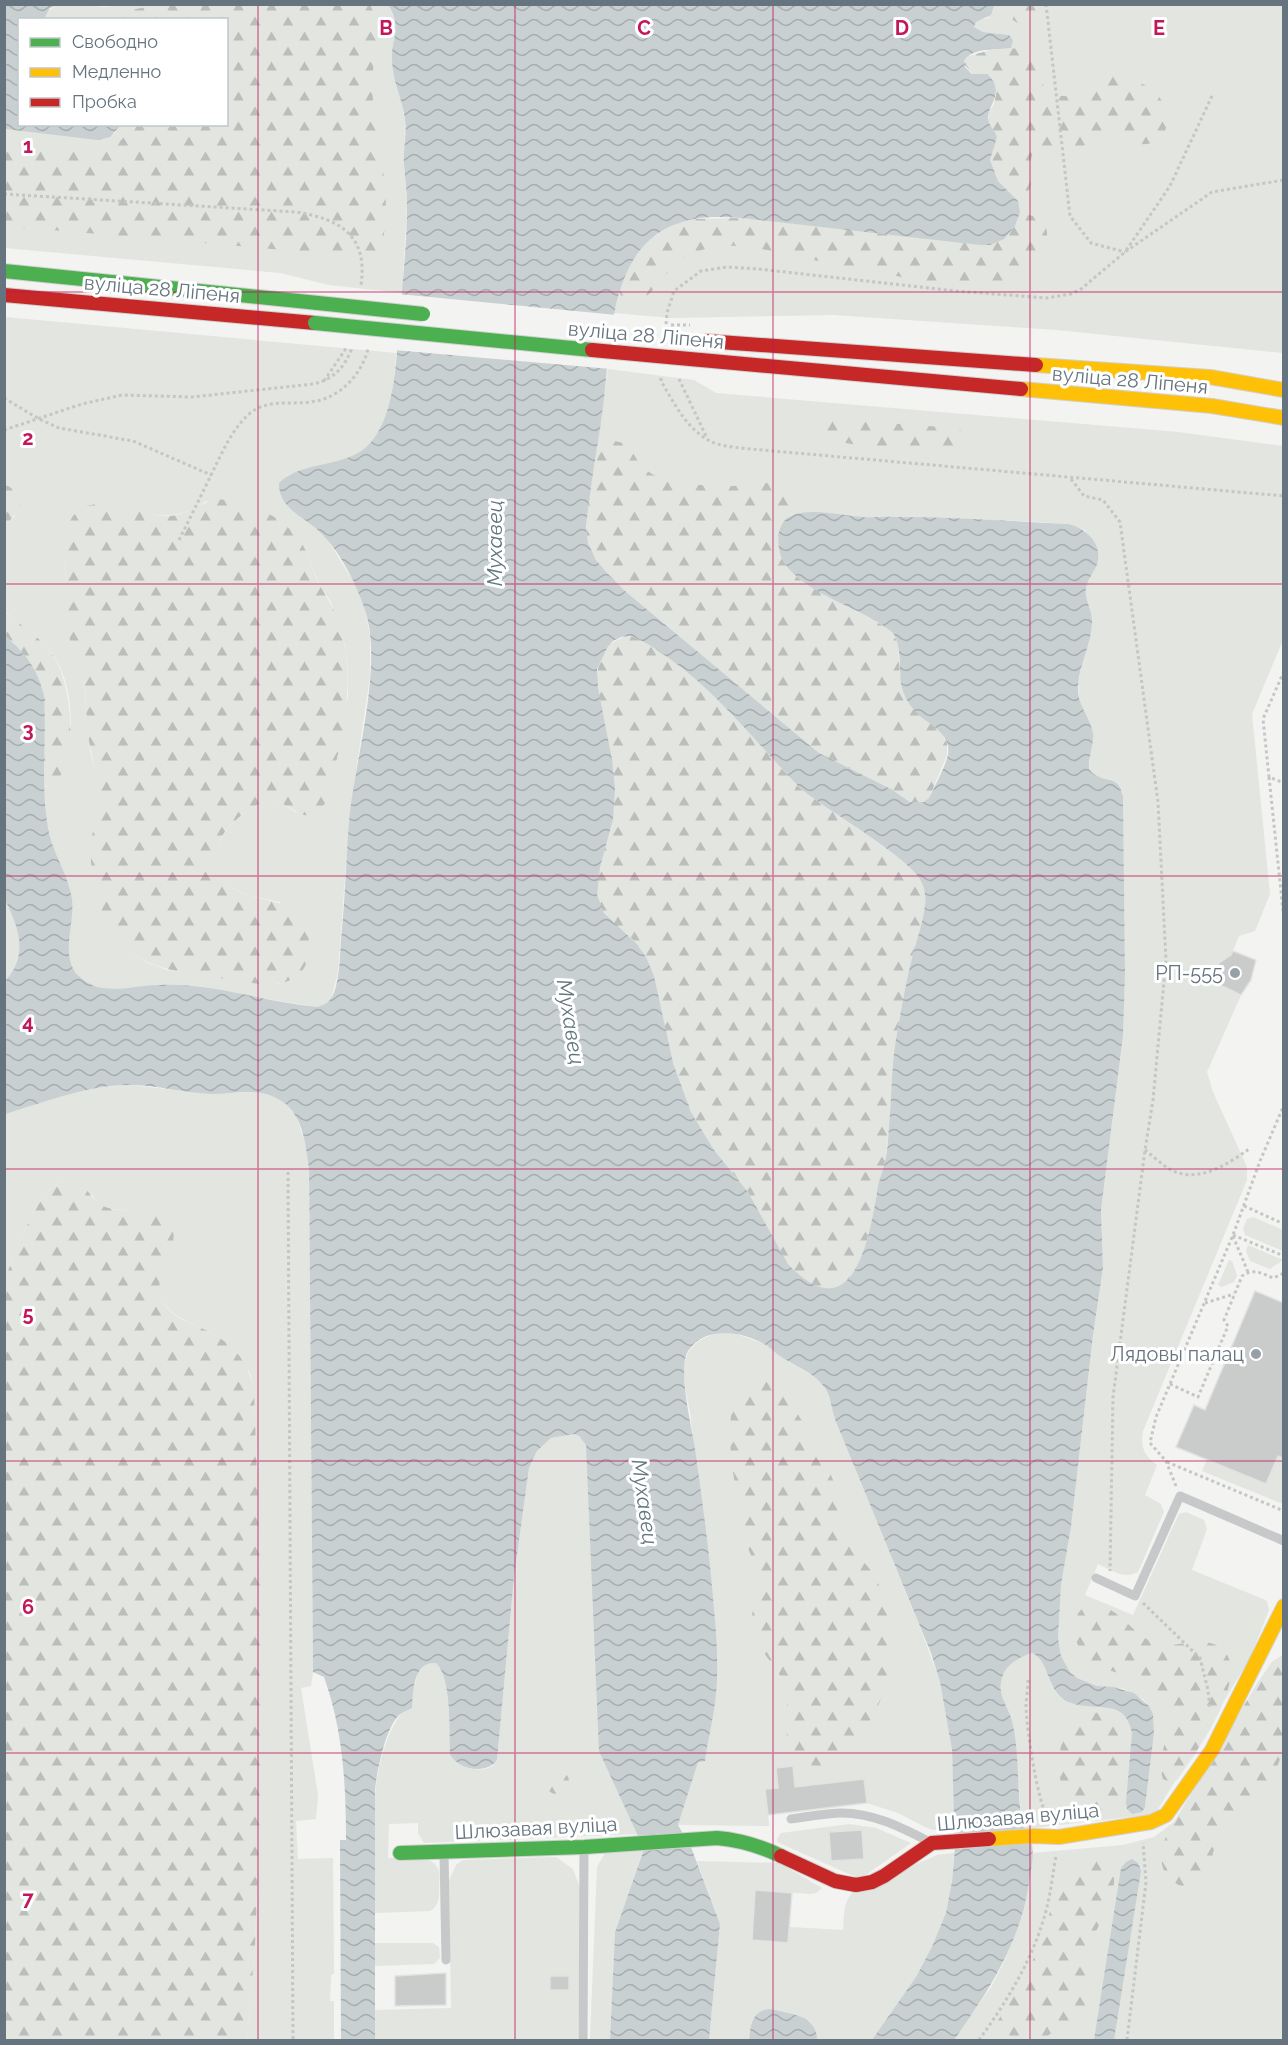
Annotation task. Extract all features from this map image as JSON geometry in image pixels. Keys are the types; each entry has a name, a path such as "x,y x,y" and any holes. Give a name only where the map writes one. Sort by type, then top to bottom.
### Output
{"main road":[{"name":"вуліца 28 Ліпеня","path":"4,271 435,315"},
{"name":"вуліца 28 Ліпеня","path":"4,295 1212,406 1284,418"},
{"name":"вуліца 28 Ліпеня","path":"693,340 1210,378 1284,390"},
{"name":"Шлюзавая вуліца","path":"400,1853 584,1847 717,1838 748,1843 779,1854 835,1881 856,1885 872,1882 884,1876 937,1842 1034,1836 1059,1837 1151,1822 1166,1815 1212,1750 1273,1636 1284,1606"}],"lane":[{"path":"1096,1578 1135,1596 1180,1496 1284,1541"},
{"path":"791,1819 840,1813 862,1815 887,1821 937,1842"},
{"path":"584,1847 584,2040"},
{"path":"444,1853 446,1960"}],"path":[{"path":"1046,4 1070,216 1091,243 1125,252"},
{"path":"1125,252 1170,186 1212,96"},
{"path":"667,313 674,291 701,271 727,267 956,291 1047,298 1071,294 1081,289 1125,252 1212,192 1284,180"},
{"path":"4,194 297,212 325,218 338,223 356,242 361,254 360,292"},
{"path":"4,430 97,400 122,395 211,395 293,388 323,382 340,368 349,356 352,342 323,382"},
{"path":"179,540 229,439 250,414 264,405 316,401 340,390 350,383 360,369 369,343"},
{"path":"678,378 707,439"},
{"path":"661,381 692,428 713,442 773,451 1284,496"},
{"path":"4,398 59,428 133,441 211,475"},
{"path":"1070,477 1084,496 1103,500 1120,522 1158,802 1166,960 1153,1100 1113,1397 1108,1563 1111,1585"},
{"path":"1284,671 1263,719 1284,920"},
{"path":"1269,777 1284,783"},
{"path":"1180,1496 1166,1461 1150,1443 1156,1417 1233,1235 1284,1104"},
{"path":"1145,1150 1172,1171 1188,1175 1202,1174 1217,1168 1249,1149"},
{"path":"288,1172 292,2040"},
{"path":"1244,1206 1284,1224"},
{"path":"1233,1235 1284,1256"},
{"path":"1233,1235 1248,1272"},
{"path":"1170,1384 1198,1397 1228,1326 1224,1320 1242,1276 1248,1272 1258,1272 1273,1278 1284,1273"},
{"path":"1204,1304 1234,1294"},
{"path":"1166,1461 1284,1511"},
{"path":"1135,1596 1200,1658 1208,1690 1210,1715"},
{"path":"979,2040 1012,1990 1044,1920 1059,1837 1041,1806 1026,1708 1028,1680"},
{"path":"1127,2040 1146,1881 1139,1824"}],"green space":[{"path":"130,4 388,5 397,23 392,61 405,120 404,163 407,204 402,293 329,285 280,273 5,248 4,129 114,134 120,126 228,126 228,18 45,18 48,12 60,5 104,7"},
{"path":"1004,4 1051,5 1040,19 1026,25 1014,20 1008,14"},
{"path":"151,5 370,5 377,35 372,76 373,102 386,200 386,223 382,241 374,253 365,257 5,226 5,144 99,153 119,142 132,126 228,126 228,18 93,18 105,13"},
{"path":"994,5 1283,5 1283,353 1057,330 834,315 671,318 614,313 624,276 741,218 980,245 1015,226 1019,208 1010,193 994,104 1013,40 1009,35 983,32 974,27 977,21 988,18"},
{"path":"998,48 1021,50 1031,56 1046,89 1063,96 1070,96 1105,76 1123,78 1144,85 1160,97 1164,105 1167,122 1165,130 1161,137 1146,144 1112,135 1096,138 1071,151 1061,151 1045,146 1039,148 1031,158 1031,186 1024,197 1020,198 1010,193 998,181 990,160 997,136 988,121 996,95 990,75 974,75 964,64 965,59 969,56"},
{"path":"1029,215 1040,220 1046,227 1045,246 1040,257 1026,274 1017,280 990,286 942,284 752,247 734,246 708,248 683,258 654,289 639,300 621,296 619,290 624,276 648,241 678,223 696,219 741,218 990,245 1007,235 1019,218"},
{"path":"5,317 396,353 389,406 385,419 372,442 346,460 287,475 310,522 324,535 355,584 366,612 370,637 370,677 355,777 338,973 331,999 326,1005 317,1007 180,985 107,989 89,984 80,978 71,965 93,1088 130,1085 210,1094 258,1092 272,1095 285,1103 296,1116 307,1149 313,1672 311,1686 301,1688 318,1795 316,1819 296,1821 298,1859 333,1858 334,1974 331,1975 330,2001 334,2001 334,2040 247,2040 255,1946 260,1818 260,1563 254,1389 250,1373 214,1335 176,1315 164,1303 159,1278 173,1240 160,1215 106,1208 97,1203 92,1195 67,1181 53,1186 35,1210 5,1278 5,636 44,696 46,787 55,781 65,762 71,731 71,714 65,681 53,654 5,611 5,526 15,516 12,488 5,485","holes":["206,501 306,551 320,586 331,602 345,645 348,698 297,813 275,801 254,806 228,829 221,838 215,856 215,864 220,875 233,888 252,896 280,902 292,980 278,984 260,983 167,970 133,954 110,930 96,817 98,794 96,774 90,751 85,693 66,592 65,534 91,504 163,515 191,510"]},
{"path":"608,369 694,380 716,393 1178,432 1283,446 1283,640 1252,714 1270,894 1255,931 1239,936 1231,955 1219,964 1217,970 1220,985 1241,995 1207,1072 1213,1092 1247,1167 1247,1180 1143,1431 1144,1450 1157,1465 1145,1495 1161,1504 1164,1512 1138,1572 1123,1575 1098,1564 1085,1595 1133,1615 1179,1514 1186,1512 1204,1520 1207,1529 1192,1570 1267,1601 1269,1610 1250,1658 1155,1814 1025,1829 1022,1823 1012,1720 1001,1695 1000,1685 1008,1666 1016,1659 1032,1653 1042,1661 1054,1690 1062,1698 1076,1704 1110,1708 1121,1713 1131,1728 1132,1755 1145,1807 1154,1733 1153,1714 1149,1706 1143,1699 1124,1689 1097,1686 1077,1678 1070,1672 1061,1656 1058,1638 1061,1585 1071,1527 1103,1268 1101,1210 1123,1036 1125,975 1123,796 1122,790 1098,777 1089,769 1092,730 1080,706 1078,683 1092,620 1086,598 1086,585 1096,567 1097,550 1085,530 1068,524 857,517 820,513 793,515 588,510"},
{"path":"832,419 956,428 966,433 967,438 962,448 955,450 881,449 828,440 821,436 819,430 821,424"},
{"path":"613,441 620,442 629,448 645,469 663,479 714,486 770,483 791,492 796,499 796,506 779,537 779,548 783,560 804,582 867,616 893,633 898,644 900,675 912,708 941,732 947,743 947,755 929,798 924,803 910,802 891,789 819,753 625,591 603,569 594,557 588,542 587,507 595,465 605,446"},
{"path":"5,485 18,493 20,504 5,526"},
{"path":"219,499 245,504 269,514 290,529 299,539 336,615 344,643 347,666 346,711 327,800 320,810 306,815 278,802 263,802 248,810 228,829 216,851 220,874 230,886 245,894 288,906 303,919 309,942 308,959 300,973 283,983 251,983 174,970 146,961 122,945 111,932 104,917 93,877 91,852 96,779 88,735 84,683 70,639 65,609 64,546 67,529 75,513 88,505 120,506 153,515 170,516"},
{"path":"4,611 48,648 65,683 70,743 60,776 50,786 43,786 45,723 41,687 34,669 5,636"},
{"path":"630,636 641,640 670,659 706,688 801,789 887,848 915,873 923,886 924,912 907,978 894,1050 885,1161 862,1254 854,1272 842,1284 828,1288 810,1282 788,1264 748,1192 714,1150 691,1112 673,1063 646,957 634,941 606,915 597,898 597,876 613,816 614,794 612,761 598,694 597,675 599,662 608,646 618,639"},
{"path":"67,1181 81,1185 103,1206 111,1209 148,1212 163,1217 169,1222 173,1232 173,1241 160,1281 160,1292 165,1305 178,1317 217,1336 234,1349 246,1366 254,1389 260,1563 260,1818 255,1946 247,2040 5,2040 5,1278 41,1200 51,1188"},
{"path":"1253,1217 1283,1230 1283,1251 1245,1235 1243,1228 1247,1219"},
{"path":"1248,1245 1283,1260 1270,1269 1250,1261 1246,1251"},
{"path":"1229,1260 1232,1261 1237,1275 1234,1282 1222,1287 1218,1285"},
{"path":"721,1332 736,1334 764,1344 787,1361 812,1375 822,1383 828,1394 836,1422 920,1627 940,1682 952,1750 955,1829 933,1830 898,1813 867,1803 864,1779 795,1787 793,1766 776,1768 778,1788 766,1790 769,1826 678,1825 698,1761 705,1761 716,1693 715,1623 684,1373 688,1353 695,1344"},
{"path":"760,1378 771,1383 781,1392 819,1450 837,1492 843,1538 874,1575 883,1594 888,1614 891,1635 890,1656 881,1698 861,1734 843,1755 832,1764 820,1767 807,1764 799,1759 791,1749 787,1735 786,1691 780,1675 760,1647 753,1632 752,1618 757,1574 742,1531 732,1466 730,1428 737,1395 746,1384"},
{"path":"574,1434 579,1436 586,1445 637,1834 424,1843 418,1833 418,1823 389,1824 388,1858 409,1857 431,1861 439,1872 439,1898 430,1911 375,1913 374,1803 381,1760 389,1734 411,1695 421,1669 429,1663 436,1663 445,1680 447,1693 450,1754 467,1768 479,1770 491,1767 497,1760 514,1577 529,1468 537,1451 551,1438"},
{"path":"1278,1456 1283,1459 1283,1504 1202,1471 1207,1459 1266,1484"},
{"path":"1094,1604 1112,1611 1139,1634 1155,1643 1170,1645 1210,1643 1218,1646 1228,1657 1231,1673 1219,1712 1197,1751 1178,1779 1172,1783 1163,1779 1161,1771 1167,1712 1156,1690 1134,1677 1096,1664 1085,1656 1077,1643 1074,1629 1076,1617 1082,1609"},
{"path":"1283,1655 1283,2040 954,2040 991,1987 1005,1960 1016,1932 1032,1853 1123,1845 1154,1837 1174,1822 1272,1662"},
{"path":"1283,1655 1283,1752 1270,1784 1261,1796 1233,1820 1220,1835 1213,1852 1211,1871 1205,1881 1190,1889 1180,1885 1172,1881 1163,1868 1162,1852 1167,1834 1258,1682 1272,1662"},
{"path":"1086,1712 1106,1716 1111,1721 1117,1730 1123,1759 1123,1775 1116,1805 1109,1815 1099,1820 1084,1819 1073,1812 1065,1800 1061,1785 1059,1768 1063,1736 1072,1719"},
{"path":"557,1770 565,1774 569,1782 565,1790 557,1794 549,1790 545,1782 549,1774"},
{"path":"849,1824 876,1828 911,1843 860,1879 777,1842 781,1833"},
{"path":"643,1851 615,1932 610,2040 590,2040 597,1867 605,1853"},
{"path":"954,1853 948,1906 933,1947 904,1995 872,2040 709,2040 720,1924 697,1861 779,1863 822,1888 811,1894 755,1890 752,1940 788,1943 790,1927 843,1930 846,1905 853,1892 937,1855"},
{"path":"556,1857 573,1869 580,1888 578,2040 375,2040 375,2010 451,2008 449,1881 456,1865 463,1860"},
{"path":"1087,1859 1104,1862 1112,1871 1114,1883 1111,1898 1087,1956 1088,1997 1084,2012 1074,2022 1040,2040 1020,2042 984,2040 1010,2002 1032,1962 1053,1905 1066,1878"},
{"path":"375,1943 433,1943 439,1947 440,1958 434,1964 375,1966"}],"water":[{"path":"4,5 58,5 50,8 45,18 18,18 18,126 120,126 110,137 98,140 5,129"},
{"name":"Мухавец","path":"388,5 994,5 991,15 976,22 974,27 983,32 1009,35 1013,40 1011,48 979,51 964,61 965,67 972,74 988,74 995,88 996,93 988,119 997,137 990,160 998,181 1018,201 1020,212 1015,226 1004,239 990,245 980,245 741,218 706,217 667,228 646,244 631,265 620,290 614,317 586,527 588,543 596,560 625,591 819,753 891,789 910,802 924,802 929,798 948,755 946,740 911,707 906,699 902,688 898,646 893,633 867,616 819,592 793,573 783,561 779,549 778,536 782,524 786,519 798,513 816,512 867,517 1068,524 1088,534 1098,552 1096,567 1086,588 1092,623 1090,639 1080,670 1078,693 1093,733 1089,769 1099,777 1117,784 1123,796 1125,975 1123,1036 1101,1210 1103,1268 1071,1527 1061,1585 1058,1638 1061,1656 1070,1672 1077,1678 1097,1686 1113,1687 1134,1693 1149,1706 1153,1714 1154,1733 1145,1807 1142,1812 1132,1814 1127,1809 1126,1803 1132,1733 1128,1721 1122,1714 1115,1710 1076,1705 1067,1701 1055,1690 1042,1663 1032,1653 1016,1660 1005,1671 1000,1687 1011,1716 1017,1758 1020,1809 1023,1824 1032,1845 1032,1867 1025,1904 1011,1946 991,1985 954,2040 872,2040 916,1977 932,1947 946,1913 952,1881 955,1847 952,1750 940,1682 931,1653 836,1422 825,1388 808,1372 780,1356 765,1344 743,1336 723,1333 713,1334 695,1343 688,1351 684,1371 686,1398 703,1505 716,1634 717,1670 715,1702 705,1761 698,1762 678,1825 691,1847 720,1924 709,2040 610,2040 615,1932 644,1849 599,1751 586,1445 579,1436 574,1434 551,1438 537,1451 529,1468 514,1577 497,1760 486,1768 472,1769 459,1764 450,1754 445,1680 436,1663 428,1664 419,1672 414,1686 412,1708 403,1712 394,1721 386,1740 375,1790 375,2040 341,2040 340,1840 346,1840 345,1798 342,1757 330,1697 324,1677 313,1672 309,1168 305,1141 299,1123 290,1108 275,1097 266,1094 249,1092 212,1094 129,1085 82,1091 5,1114 5,981 17,962 19,941 5,900 5,636 30,663 44,696 44,778 48,828 68,882 72,900 70,961 81,978 89,984 108,989 180,985 317,1007 327,1002 335,990 340,963 349,822 370,686 370,633 365,610 353,580 342,561 323,535 288,507 280,492 279,483 300,470 339,461 362,450 372,441 380,428 391,397 406,246 407,205 404,112 392,61 396,26","holes":["630,636 656,649 706,688 801,789 887,848 915,873 923,886 924,912 907,978 894,1050 886,1157 862,1254 854,1272 842,1284 828,1288 810,1282 788,1264 748,1192 714,1150 691,1112 673,1063 654,976 646,957 637,944 604,913 597,895 600,867 613,819 615,789 612,759 598,688 597,669 613,641"]},
{"path":"1132,1859 1138,1863 1141,1871 1114,2040 1094,2040 1121,1868"},
{"path":"770,2009 801,2017 812,2025 817,2040 749,2040 753,2020 759,2013"}],"pier":[{"path":"399,294 617,315 611,369 394,350"}],"building":[{"name":"РП-555","path":"1233,951 1256,960 1251,980 1241,995 1222,986 1217,976 1219,963"},
{"name":"Лядовы палац","path":"1255,1291 1284,1303 1284,1459 1278,1456 1266,1484 1176,1447 1194,1405 1205,1410"},
{"path":"793,1766 795,1787 864,1779 867,1803 768,1815 765,1789 778,1788 776,1768"},
{"path":"862,1830 864,1859 831,1861 829,1832"},
{"path":"755,1890 792,1893 788,1943 752,1940"},
{"path":"446,1973 446,2005 395,2006 395,1976"},
{"path":"550,1976 569,1976 569,1990 550,1990"}],"traffic: fast":[{"path":"4,271 318,303"},
{"path":"318,303 423,314"},
{"path":"315,323 592,350"},
{"path":"400,1853 584,1847 717,1838 750,1844 781,1856"}],"traffic: slow":[{"path":"1036,365 1210,377 1284,390"},
{"path":"1021,389 1212,406 1284,418"},
{"path":"989,1839 1059,1837 1151,1822 1166,1815 1212,1750 1284,1606"}],"traffic: jam":[{"path":"4,295 315,323"},
{"path":"706,341 1036,365"},
{"path":"592,350 668,357"},
{"path":"668,357 1021,389"},
{"path":"781,1856 835,1881 856,1885 872,1882 884,1876 932,1843 989,1839"}],"place":[{"name":"РП-555","path":"1235,973"},
{"name":"Лядовы палац","path":"1256,1354"}]}
